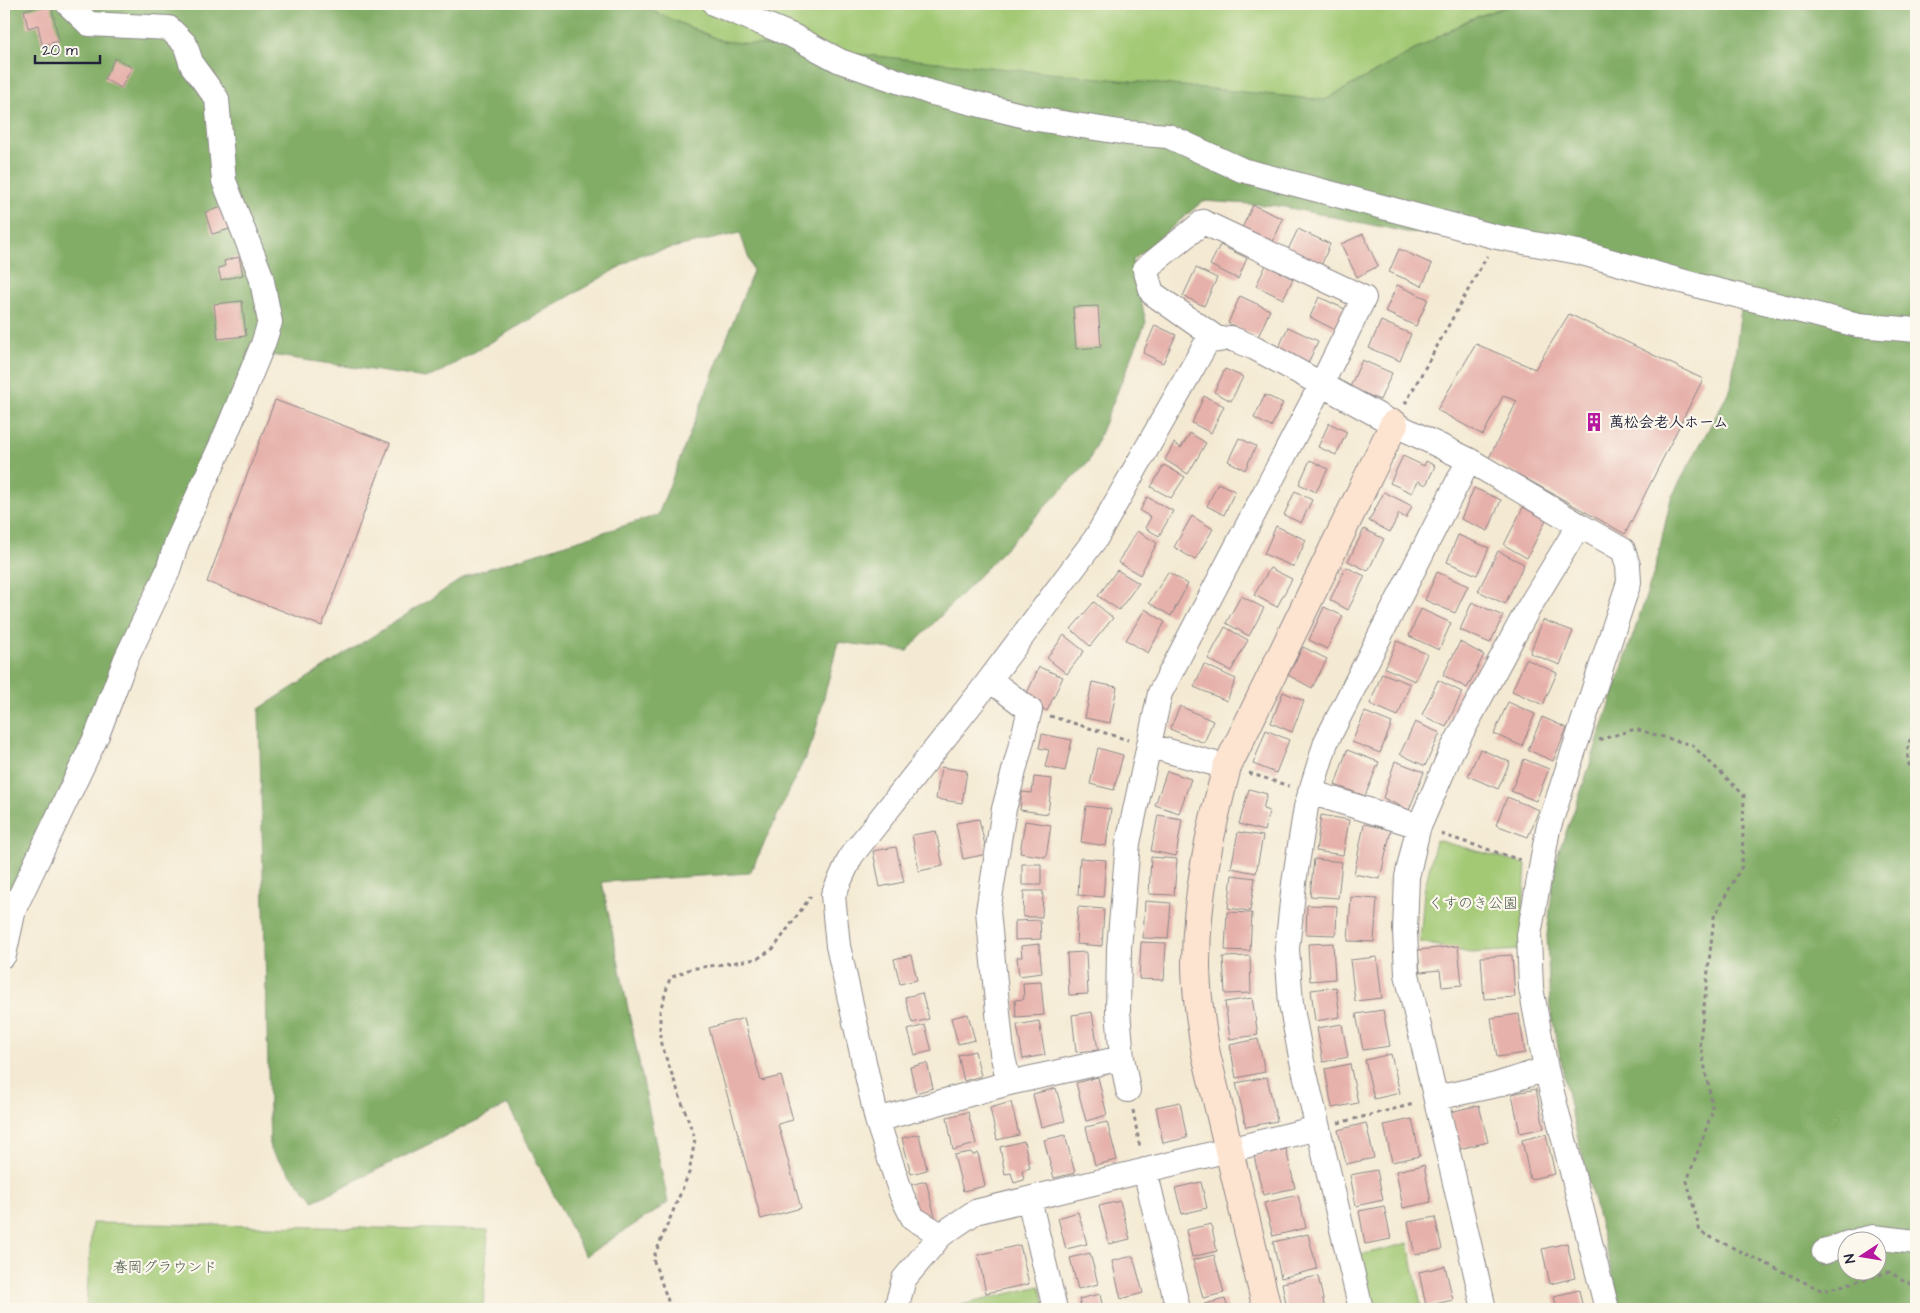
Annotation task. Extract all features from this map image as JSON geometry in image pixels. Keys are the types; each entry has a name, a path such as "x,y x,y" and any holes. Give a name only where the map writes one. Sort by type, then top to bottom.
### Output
{"street":[{"path":"4,955 14,909 97,735 126,659 167,573 177,542 224,439 248,376 263,344 270,322 261,276 224,181 217,99 192,65 185,44 169,28 89,24 68,4"},
{"path":"715,4 793,36 840,61 929,92 1037,119 1127,133 1168,136 1242,170 1497,237 1578,252 1703,287 1858,325 1916,330"},
{"path":"1128,1090 1122,1058 1118,1011 1122,910 1128,843 1160,693 1321,385 1364,298 1203,222 1145,269 1152,293 1218,340"},
{"path":"941,1235 913,1218 902,1196 878,1120 838,946 834,895 851,856 990,680 1096,538 1207,342 1230,338 1255,348 1394,424 1469,460 1623,550 1628,565 1629,582 1548,829 1540,866 1529,944 1531,988 1546,1070 1607,1309"},
{"path":"1267,1309 1206,1054 1199,1013 1196,963 1198,920 1211,827 1227,767 1394,424"},
{"path":"1360,1309 1291,1004 1287,949 1294,883 1310,792 1326,742 1469,460"},
{"path":"1484,1309 1408,974 1405,931 1407,877 1419,826 1452,750 1528,609 1579,525"},
{"path":"990,680 1030,710 1004,809 988,911 1002,1053 1009,1083"},
{"path":"1150,746 1227,767"},
{"path":"1310,792 1419,826"},
{"path":"878,1120 1009,1083 1122,1058"},
{"path":"1436,1098 1496,1085 1546,1070"},
{"path":"896,1309 904,1279 941,1235 975,1212 1318,1128"},
{"path":"1145,1170 1178,1309"},
{"path":"1029,1199 1055,1309"},
{"path":"1888,1239 1916,1242"},
{"path":"1824,1252 1838,1247"}],"path":[{"path":"1394,424 1497,237"},
{"path":"1030,710 1150,746"},
{"path":"1599,740 1635,729 1692,745 1744,795 1742,866 1714,917 1700,1042 1713,1110 1687,1181 1700,1232 1823,1291 1889,1272 1916,1288"},
{"path":"1916,733 1908,746 1907,760 1916,783"},
{"path":"1227,767 1310,792"},
{"path":"1419,826 1540,866"},
{"path":"671,1309 659,1282 653,1259 689,1173 695,1139 660,1041 660,1011 670,978 690,969 757,959 774,948 816,888"},
{"path":"1128,1090 1145,1170"},
{"path":"1318,1128 1436,1098"}],"green space":[{"path":"4,4 636,4 722,41 1325,100 1470,19 1514,4 1916,4 1916,1309 1621,1309 1571,1111 1550,1007 1547,935 1556,859 1579,797 1655,569 1671,498 1731,388 1743,293 1527,242 1406,232 1280,206 1203,201 1132,261 1146,322 1089,461 907,651 838,642 813,741 750,873 602,882 668,1203 585,1256 508,1105 314,1201 270,1150 259,709 468,575 658,515 753,271 740,233 640,255 435,375 425,378 257,353 4,917"},
{"path":"636,4 1514,4 1470,19 1325,100 1251,120 722,41"},
{"name":"くすのき公園","path":"1436,840 1526,864 1521,950 1470,953 1420,942 1424,891"},
{"name":"春岡グラウンド","path":"92,1223 488,1230 483,1309 86,1309"},
{"path":"1408,1243 1422,1309 1361,1309 1349,1258"},
{"path":"1040,1286 1046,1309 945,1309"}],"building":[{"path":"51,4 59,41 42,45 38,25 28,28 24,10"},
{"path":"115,58 132,67 121,88 104,79"},
{"path":"1253,205 1283,219 1271,246 1240,232"},
{"path":"223,207 230,229 212,234 205,212"},
{"path":"1298,229 1330,244 1321,266 1287,252"},
{"path":"1363,234 1378,266 1357,277 1341,244"},
{"path":"1220,245 1247,258 1238,279 1210,265"},
{"path":"1399,249 1432,264 1422,286 1389,272"},
{"path":"239,257 243,275 221,280 218,268 225,266 224,261"},
{"path":"1266,265 1293,279 1283,299 1256,286"},
{"path":"1196,268 1217,278 1204,306 1183,296"},
{"path":"1397,285 1428,299 1416,326 1385,312"},
{"path":"1240,296 1270,310 1258,337 1228,323"},
{"path":"1319,297 1347,310 1337,331 1310,317"},
{"path":"242,301 246,336 218,339 214,304"},
{"path":"1098,306 1101,347 1076,349 1073,307"},
{"name":"萬松会老人ホーム","path":"1569,314 1703,379 1625,534 1489,458 1517,401 1503,396 1483,435 1437,410 1476,344 1535,369"},
{"path":"1381,321 1411,334 1400,361 1369,348"},
{"path":"1155,325 1176,335 1163,363 1143,353"},
{"path":"1288,327 1318,341 1306,368 1276,354"},
{"path":"1362,360 1392,373 1380,400 1350,387"},
{"path":"1225,369 1243,377 1231,401 1214,392"},
{"path":"1265,395 1283,403 1271,427 1254,418"},
{"path":"1204,396 1224,406 1211,433 1192,423"},
{"path":"275,400 390,443 322,626 207,582"},
{"path":"1329,423 1347,432 1336,455 1318,447"},
{"path":"1190,433 1206,443 1188,474 1165,460 1174,443 1181,448"},
{"path":"1239,438 1256,446 1245,470 1228,461"},
{"path":"1403,456 1424,466 1426,461 1435,466 1426,485 1418,481 1412,493 1390,483"},
{"path":"1310,460 1328,469 1316,492 1299,484"},
{"path":"1164,465 1185,477 1171,498 1151,487"},
{"path":"1218,483 1235,491 1224,515 1207,506"},
{"path":"1474,488 1501,500 1488,531 1461,519"},
{"path":"1295,491 1312,500 1301,523 1284,515"},
{"path":"1384,492 1412,506 1406,518 1399,514 1390,532 1369,521"},
{"path":"1147,497 1173,511 1159,536 1145,528 1151,517 1140,511"},
{"path":"1523,507 1546,520 1527,558 1504,545"},
{"path":"1192,516 1213,529 1195,560 1174,547"},
{"path":"1276,526 1306,540 1294,567 1264,554"},
{"path":"1364,529 1384,539 1368,571 1348,561"},
{"path":"1137,531 1157,543 1140,575 1118,562"},
{"path":"1458,535 1489,548 1477,575 1447,562"},
{"path":"1498,551 1524,564 1505,604 1478,591"},
{"path":"1346,567 1365,576 1348,610 1330,600"},
{"path":"1270,568 1292,579 1277,607 1254,595"},
{"path":"1117,570 1139,583 1119,610 1098,596"},
{"path":"1168,572 1188,584 1171,616 1149,603"},
{"path":"1437,572 1468,586 1455,613 1425,600"},
{"path":"1241,596 1264,608 1249,636 1226,623"},
{"path":"1094,602 1113,618 1090,646 1071,629"},
{"path":"1472,602 1503,616 1490,643 1460,630"},
{"path":"1324,607 1343,616 1327,649 1309,640"},
{"path":"1145,609 1165,622 1148,653 1126,640"},
{"path":"1421,609 1451,623 1439,650 1409,636"},
{"path":"1543,620 1573,631 1560,665 1530,653"},
{"path":"1225,627 1248,640 1231,671 1208,659"},
{"path":"1064,635 1084,651 1067,674 1047,658"},
{"path":"1397,641 1427,654 1415,681 1385,668"},
{"path":"1460,642 1484,655 1467,688 1443,675"},
{"path":"1303,647 1327,659 1312,688 1288,675"},
{"path":"1526,659 1557,673 1543,705 1512,691"},
{"path":"1204,664 1236,679 1227,701 1194,687"},
{"path":"1039,667 1063,677 1047,711 1024,700"},
{"path":"1382,673 1410,684 1398,716 1370,704"},
{"path":"1438,680 1462,692 1446,727 1422,715"},
{"path":"1092,682 1117,687 1110,723 1085,718"},
{"path":"1283,692 1304,701 1292,732 1271,723"},
{"path":"1508,702 1535,714 1522,746 1494,734"},
{"path":"1180,706 1213,721 1204,743 1170,729"},
{"path":"1365,712 1392,723 1380,753 1352,742"},
{"path":"1542,717 1567,728 1553,761 1528,750"},
{"path":"1415,722 1440,733 1425,766 1400,754"},
{"path":"1266,730 1289,740 1276,773 1253,764"},
{"path":"1042,734 1072,740 1065,771 1045,767 1049,750 1039,748"},
{"path":"1098,748 1123,755 1114,790 1090,784"},
{"path":"1480,749 1510,762 1498,789 1468,776"},
{"path":"1347,750 1379,762 1365,796 1335,785"},
{"path":"1524,759 1549,769 1536,801 1511,791"},
{"path":"1395,761 1424,772 1409,810 1383,798"},
{"path":"941,767 967,771 962,803 936,799"},
{"path":"1167,771 1191,779 1179,813 1155,805"},
{"path":"1034,777 1052,779 1048,814 1020,810 1022,792 1032,793"},
{"path":"1249,789 1267,794 1263,809 1269,811 1264,831 1239,824"},
{"path":"1507,797 1539,810 1528,837 1496,825"},
{"path":"1086,806 1111,809 1106,846 1081,842"},
{"path":"1158,815 1182,819 1176,856 1151,851"},
{"path":"1321,815 1349,820 1343,855 1316,851"},
{"path":"979,819 987,854 963,859 956,823"},
{"path":"1025,821 1051,825 1046,857 1020,853"},
{"path":"1364,824 1391,830 1380,879 1354,874"},
{"path":"936,831 943,866 919,871 912,835"},
{"path":"1238,832 1263,836 1256,873 1231,868"},
{"path":"896,847 904,882 880,887 873,851"},
{"path":"1151,857 1177,859 1174,895 1149,894"},
{"path":"1080,858 1106,860 1103,897 1078,895"},
{"path":"1314,859 1342,862 1338,898 1310,896"},
{"path":"1022,864 1041,864 1041,885 1022,885"},
{"path":"1232,875 1255,878 1250,911 1228,908"},
{"path":"1024,891 1043,891 1042,917 1023,917"},
{"path":"1351,897 1377,899 1374,942 1348,941"},
{"path":"1145,901 1171,903 1168,939 1143,938"},
{"path":"1307,905 1337,906 1336,935 1306,934"},
{"path":"1078,907 1104,909 1102,946 1076,944"},
{"path":"1227,912 1252,913 1250,951 1225,950"},
{"path":"1040,920 1041,939 1015,940 1015,921"},
{"path":"1141,942 1166,943 1164,980 1139,979"},
{"path":"1333,943 1335,979 1310,981 1308,944"},
{"path":"1039,944 1042,973 1019,976 1017,957 1022,957 1021,946"},
{"path":"1458,946 1462,985 1442,987 1440,970 1420,972 1418,950"},
{"path":"1086,952 1088,994 1069,995 1067,953"},
{"path":"911,955 917,980 900,984 894,959"},
{"path":"1512,955 1515,997 1484,999 1481,957"},
{"path":"1250,956 1251,993 1225,994 1223,957"},
{"path":"1377,957 1382,998 1355,1001 1350,960"},
{"path":"1041,982 1044,1015 1016,1017 1015,1000 1024,999 1023,983"},
{"path":"1336,987 1340,1017 1315,1021 1311,990"},
{"path":"922,993 929,1019 912,1023 905,997"},
{"path":"1252,998 1258,1035 1230,1039 1225,1002"},
{"path":"1383,1010 1390,1046 1363,1050 1356,1014"},
{"path":"1092,1012 1098,1050 1076,1052 1072,1015"},
{"path":"968,1014 975,1040 958,1044 951,1018"},
{"path":"1519,1014 1525,1053 1497,1057 1491,1018"},
{"path":"744,1018 761,1081 781,1076 793,1120 778,1124 801,1208 761,1219 709,1028"},
{"path":"1039,1021 1045,1055 1023,1059 1017,1025"},
{"path":"1342,1024 1348,1057 1323,1062 1317,1028"},
{"path":"925,1025 932,1051 915,1055 908,1030"},
{"path":"1258,1039 1265,1072 1236,1078 1230,1045"},
{"path":"975,1051 981,1076 964,1081 958,1055"},
{"path":"1391,1054 1400,1093 1374,1099 1365,1060"},
{"path":"927,1063 933,1088 916,1093 910,1067"},
{"path":"1350,1064 1358,1103 1332,1108 1325,1069"},
{"path":"1098,1077 1107,1115 1086,1121 1076,1083"},
{"path":"1267,1077 1277,1121 1246,1127 1236,1083"},
{"path":"1056,1088 1065,1121 1041,1127 1033,1094"},
{"path":"1536,1089 1544,1128 1520,1133 1512,1094"},
{"path":"1011,1102 1019,1135 997,1140 990,1108"},
{"path":"1180,1102 1187,1138 1163,1143 1156,1107"},
{"path":"1479,1105 1488,1142 1459,1149 1450,1112"},
{"path":"968,1112 976,1144 953,1150 947,1117"},
{"path":"1412,1119 1420,1156 1392,1162 1384,1125"},
{"path":"1107,1122 1117,1160 1095,1165 1086,1127"},
{"path":"1366,1123 1374,1158 1346,1164 1338,1130"},
{"path":"919,1134 927,1170 911,1174 902,1138"},
{"path":"1546,1134 1555,1174 1530,1179 1522,1140"},
{"path":"1065,1135 1075,1173 1054,1178 1044,1140"},
{"path":"1024,1141 1030,1168 1022,1171 1024,1180 1014,1183 1011,1173 1005,1174 1000,1147"},
{"path":"1286,1149 1295,1188 1263,1195 1254,1156"},
{"path":"971,1152 973,1155 978,1153 985,1186 963,1191 954,1155"},
{"path":"1424,1165 1431,1202 1403,1208 1396,1171"},
{"path":"1377,1170 1383,1200 1356,1206 1350,1175"},
{"path":"926,1181 935,1217 918,1221 910,1185"},
{"path":"1201,1182 1207,1208 1182,1214 1175,1188"},
{"path":"1298,1195 1306,1228 1273,1236 1264,1203"},
{"path":"1120,1201 1130,1239 1109,1244 1099,1206"},
{"path":"1384,1206 1391,1239 1365,1244 1359,1211"},
{"path":"1078,1212 1087,1244 1066,1249 1058,1218"},
{"path":"1435,1217 1442,1249 1415,1255 1408,1222"},
{"path":"1211,1224 1217,1251 1192,1257 1186,1230"},
{"path":"1308,1234 1317,1269 1281,1278 1273,1242"},
{"path":"1567,1243 1575,1278 1550,1284 1542,1249"},
{"path":"1020,1245 1029,1284 986,1293 978,1255"},
{"path":"1090,1253 1098,1284 1078,1289 1070,1258"},
{"path":"1214,1255 1224,1293 1203,1298 1193,1260"},
{"path":"1133,1256 1143,1293 1121,1299 1112,1261"},
{"path":"1445,1266 1453,1300 1426,1306 1419,1272"},
{"path":"1318,1276 1325,1309 1287,1309 1282,1283"},
{"path":"1579,1290 1583,1309 1557,1309 1554,1296"},
{"path":"1100,1294 1103,1309 1082,1309 1079,1299"},
{"path":"1225,1299 1228,1309 1205,1309 1204,1304"},
{"path":"1144,1305 1145,1309 1130,1309"}],"place":[{"name":"萬松会老人ホーム","path":"1594,422"}]}
